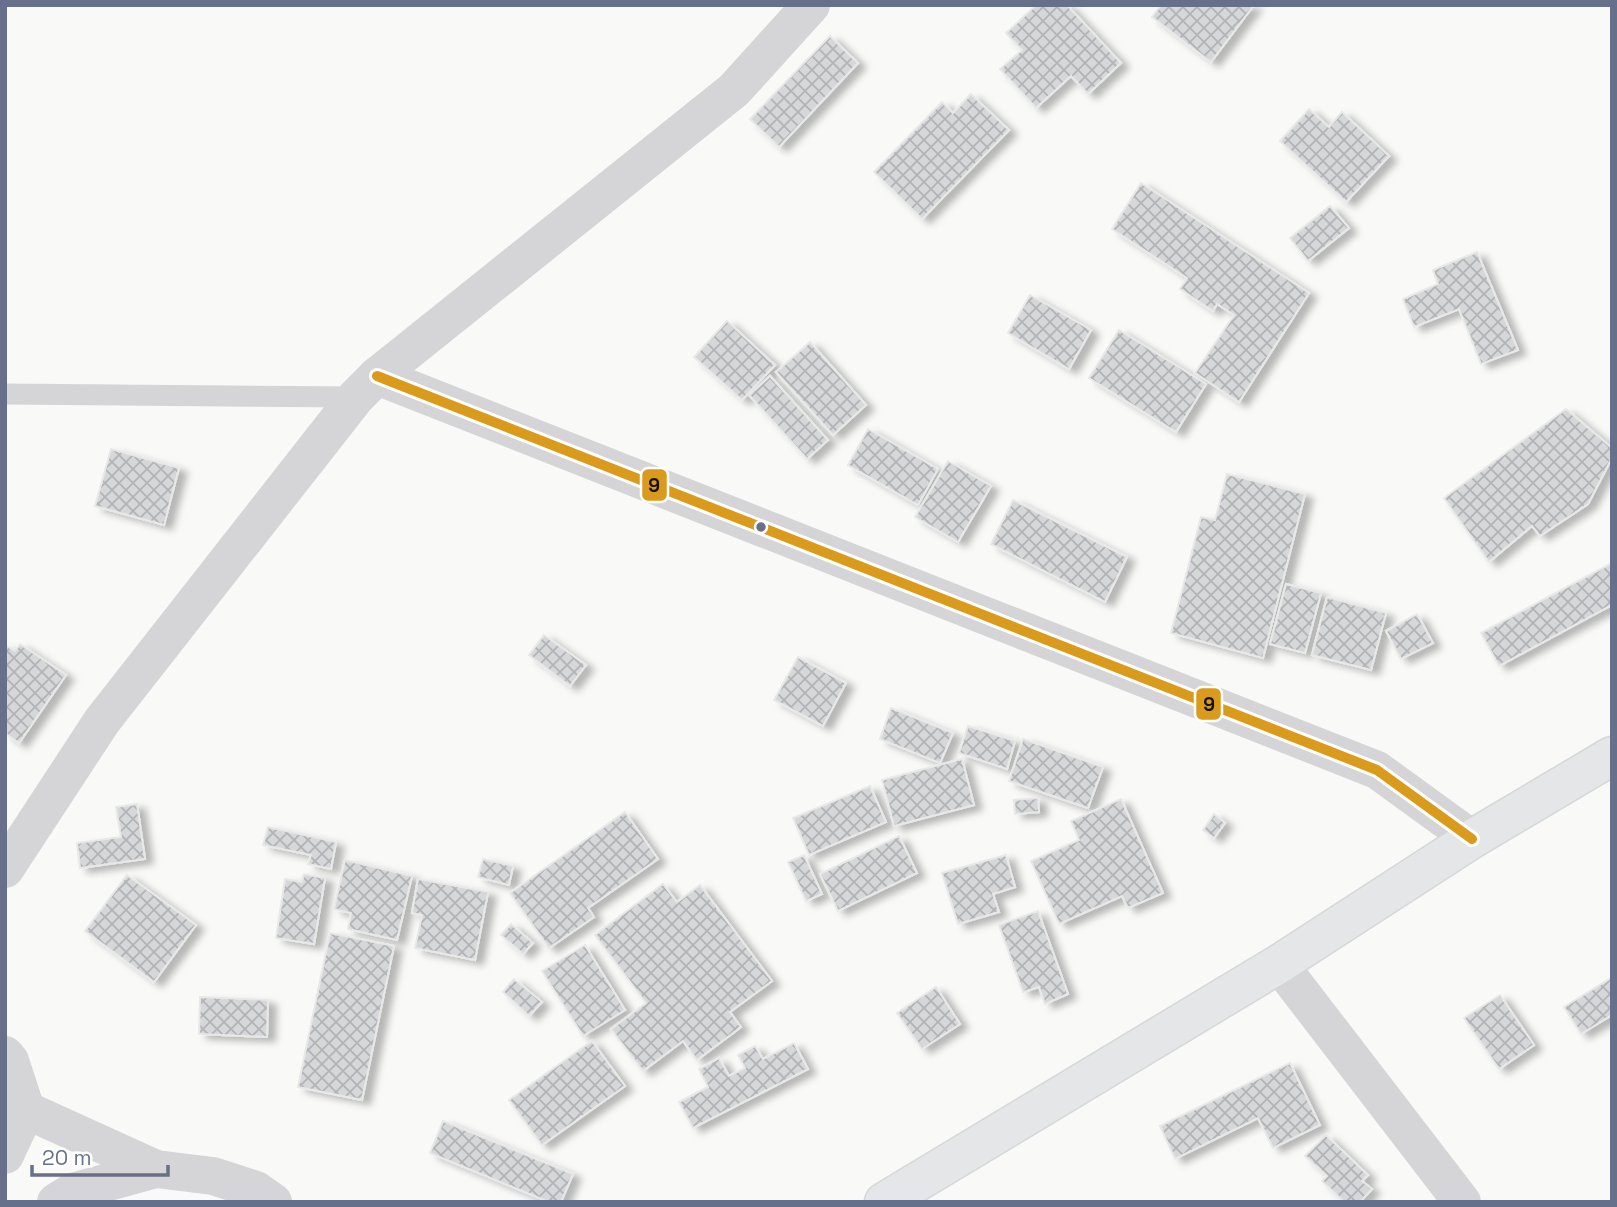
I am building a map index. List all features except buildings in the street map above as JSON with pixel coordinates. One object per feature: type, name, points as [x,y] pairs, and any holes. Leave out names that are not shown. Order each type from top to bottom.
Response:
[{"type":"main road","points":[[884,1202],[1279,964],[1472,839],[1612,756]]},
{"type":"street","points":[[5,869],[102,721],[367,386],[734,90],[811,5]]},
{"type":"street","points":[[367,386],[1377,770],[1472,839]]},
{"type":"street","points":[[1279,964],[1462,1202]]},
{"type":"street","points":[[5,1055],[10,1061],[26,1110],[5,1155]]},
{"type":"street","points":[[26,1110],[156,1169],[213,1176],[256,1191],[272,1202]]},
{"type":"street","points":[[56,1202],[72,1192],[156,1169]]},
{"type":"lane","points":[[5,394],[367,386]]},
{"type":"transit line","name":"9","points":[[377,376],[1377,770],[1472,839]]}]
